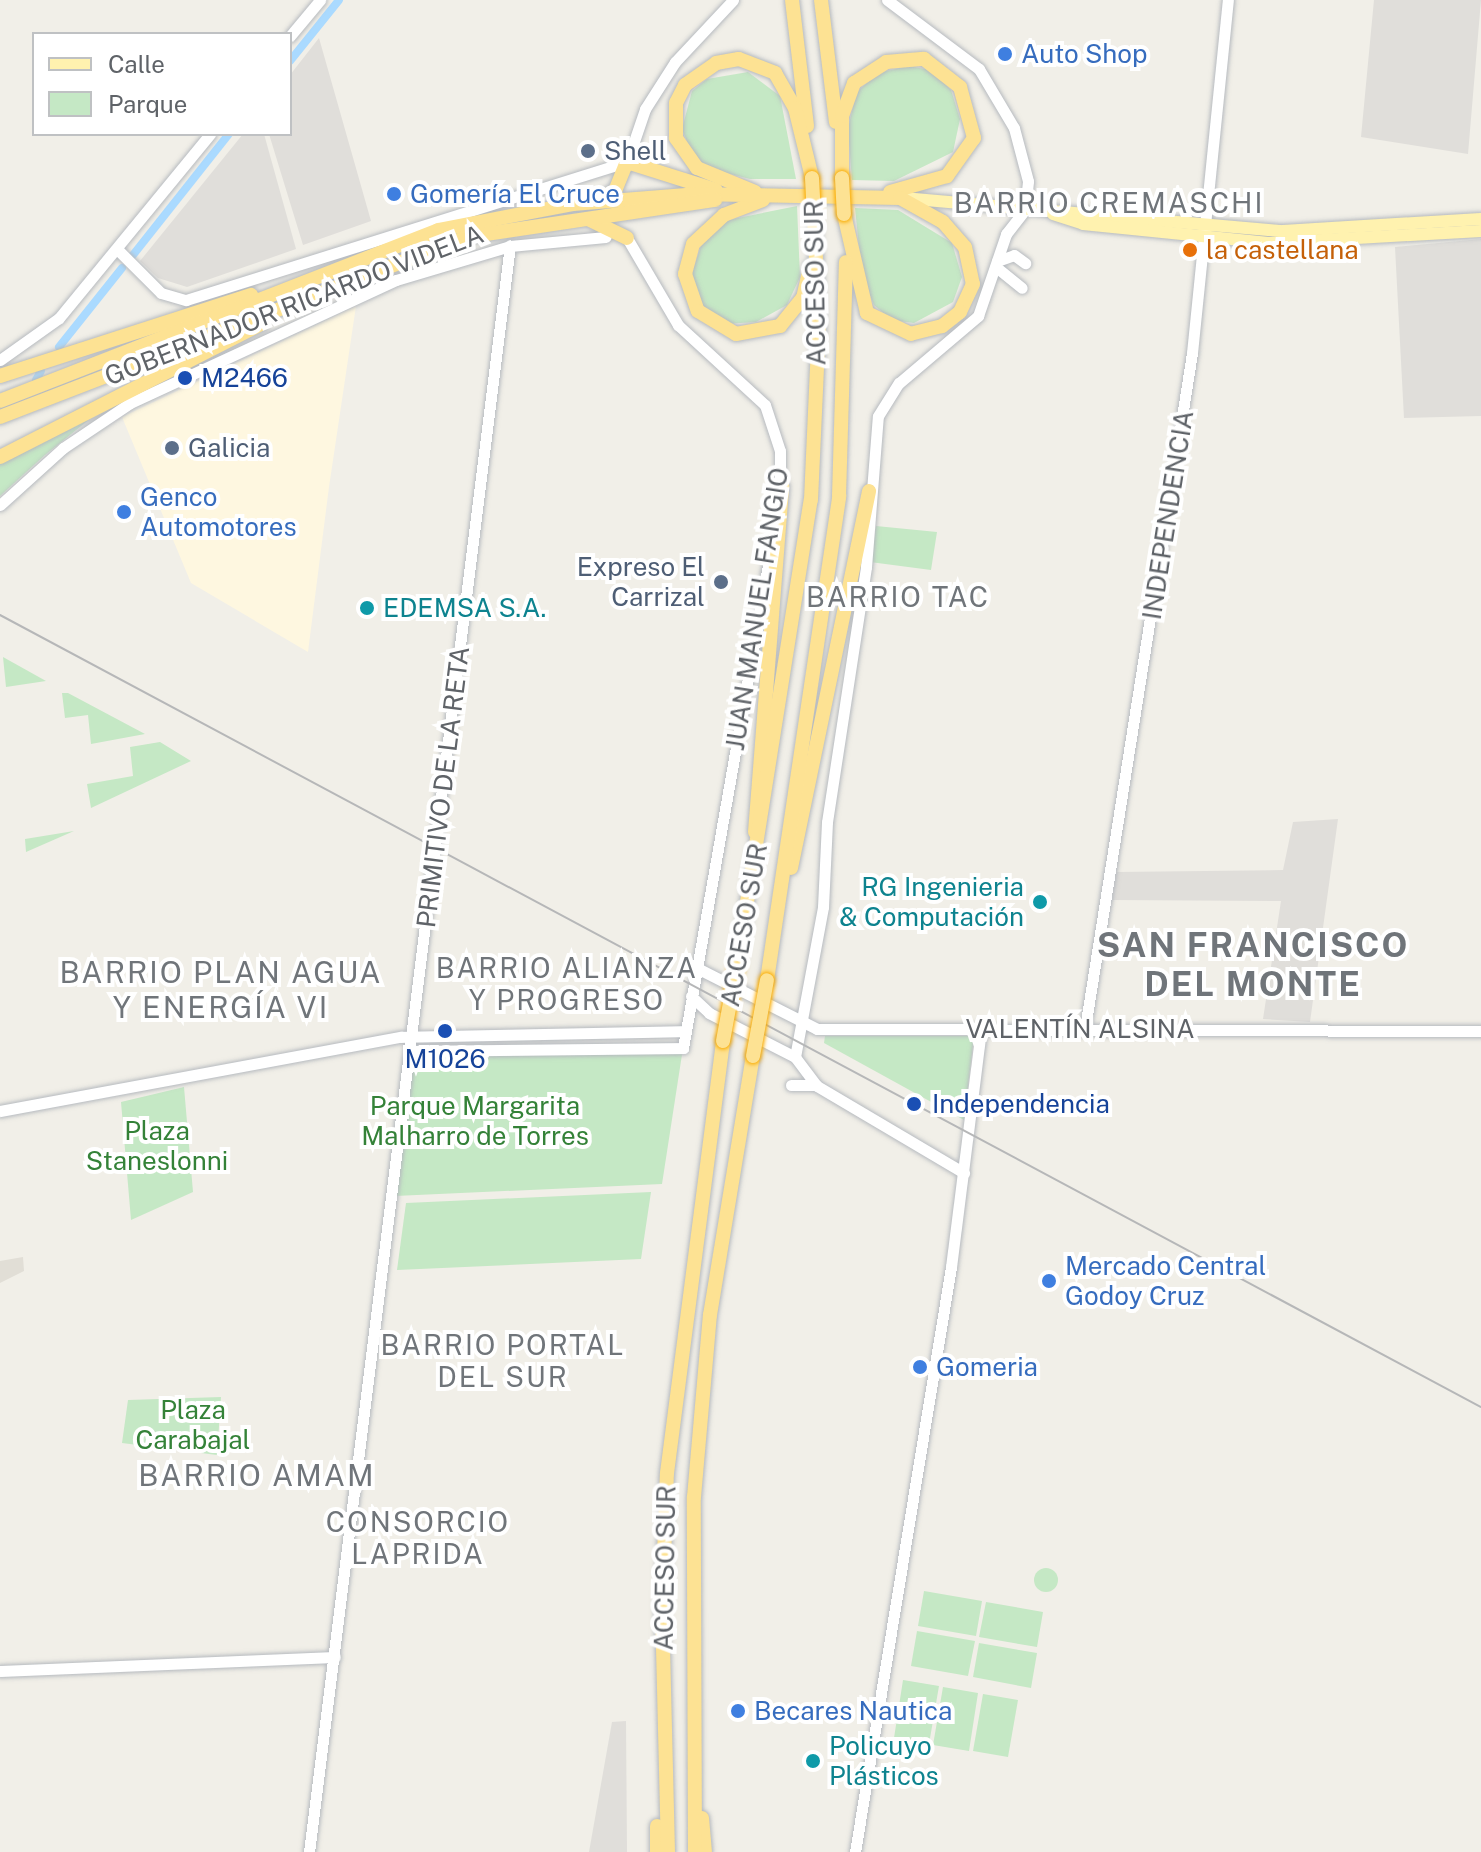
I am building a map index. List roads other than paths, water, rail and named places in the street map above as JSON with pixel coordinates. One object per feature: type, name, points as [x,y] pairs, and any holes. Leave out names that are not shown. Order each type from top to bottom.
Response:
[{"type":"highway","name":"ACCESO SUR","points":[[668,1852],[662,1614],[672,1414],[723,1041],[756,866],[811,500],[819,326],[812,178],[792,0]]},
{"type":"highway","name":"ACCESO SUR","points":[[695,1852],[690,1686],[699,1438],[710,1315],[767,980],[839,496],[844,214],[821,0]]},
{"type":"highway","points":[[842,178],[842,116],[854,83],[905,57],[942,69],[969,102],[970,150],[933,184],[867,195]]},
{"type":"highway","points":[[763,195],[708,175],[676,138],[676,103],[685,85],[716,63],[739,59],[775,73],[795,108],[812,178]]},
{"type":"highway","points":[[573,211],[615,191],[627,162],[735,196]]},
{"type":"highway","points":[[789,193],[740,207],[693,244],[687,286],[707,320],[752,334],[795,313],[809,282],[814,214]]},
{"type":"highway","name":"GOBERNADOR RICARDO VIDELA","points":[[0,417],[317,277],[462,223],[735,196],[789,193],[867,195]]},
{"type":"highway","points":[[844,214],[867,313],[894,330],[927,332],[966,304],[973,263],[957,234],[900,198],[867,195]]},
{"type":"highway","points":[[573,211],[600,221],[627,238]]},
{"type":"highway","name":"GOBERNADOR RICARDO VIDELA","points":[[0,401],[323,292],[466,237],[573,211]]},
{"type":"highway","points":[[0,376],[317,277]]},
{"type":"highway","points":[[0,457],[323,292]]},
{"type":"highway","points":[[756,866],[754,790],[779,589],[782,486]]},
{"type":"highway","points":[[779,902],[805,830],[869,491]]},
{"type":"highway","points":[[699,1438],[697,1754],[705,1852]]},
{"type":"highway","points":[[657,1852],[655,1662],[662,1614]]},
{"type":"main road","points":[[900,198],[1303,244],[1481,231]]},
{"type":"main road","points":[[1206,231],[1304,232],[1481,219]]},
{"type":"street","points":[[292,34],[320,0]]},
{"type":"street","points":[[117,249],[168,298],[186,300],[627,162],[645,109],[675,62],[733,0]]},
{"type":"street","points":[[795,1057],[805,1026],[869,540],[869,491],[881,405],[969,329],[1009,228],[1025,210],[1026,170],[1000,99],[952,44],[887,0]]},
{"type":"street","name":"INDEPENDENCIA","points":[[1085,1028],[1206,231],[1228,0]]},
{"type":"street","points":[[0,360],[30,342],[117,249],[208,136]]},
{"type":"street","points":[[0,505],[63,448],[177,379],[396,280],[510,246],[606,237]]},
{"type":"street","name":"JUAN MANUEL FANGIO","points":[[412,1051],[683,1048],[782,486],[778,443],[765,405],[678,325],[627,238]]},
{"type":"street","name":"PRIMITIVO DE LA RETA","points":[[309,1852],[414,1036],[510,246]]},
{"type":"street","points":[[997,264],[1014,255],[1025,263]]},
{"type":"street","points":[[997,264],[1022,288]]},
{"type":"street","name":"VALENTÍN ALSINA","points":[[695,967],[805,1026],[1481,1031]]},
{"type":"street","points":[[691,996],[709,1013],[795,1057],[817,1086],[939,1152],[964,1173]]},
{"type":"street","points":[[0,1111],[414,1036],[686,1031],[709,1013]]},
{"type":"street","points":[[855,1852],[964,1173],[981,1028]]},
{"type":"street","points":[[791,1085],[817,1086]]},
{"type":"street","points":[[939,1152],[966,1150]]},
{"type":"street","points":[[0,1671],[335,1657]]},
{"type":"waterway","points":[[292,59],[339,0]]},
{"type":"waterway","points":[[133,255],[227,136]]},
{"type":"waterway","points":[[59,347],[122,268]]},
{"type":"waterway","points":[[36,380],[41,371]]},
{"type":"tram line","points":[[0,615],[1481,1407]]},
{"type":"place","name":"Auto Shop","points":[[1005,54]]},
{"type":"place","name":"Shell","points":[[588,151]]},
{"type":"place","name":"Gomería El Cruce","points":[[394,194]]},
{"type":"place","name":"la castellana","points":[[1190,250]]},
{"type":"place","name":"M2466","points":[[185,378]]},
{"type":"place","name":"Galicia","points":[[172,448]]},
{"type":"place","name":"Genco Automotores","points":[[124,512]]},
{"type":"place","name":"Expreso El Carrizal","points":[[721,582]]},
{"type":"place","name":"EDEMSA S.A.","points":[[367,608]]},
{"type":"place","name":"RG Ingenieria & Computación","points":[[1040,902]]},
{"type":"place","name":"M1026","points":[[445,1031]]},
{"type":"place","name":"Independencia","points":[[914,1104]]},
{"type":"place","name":"Mercado Central Godoy Cruz","points":[[1049,1281]]},
{"type":"place","name":"Gomeria","points":[[920,1367]]},
{"type":"place","name":"Becares Nautica","points":[[738,1711]]},
{"type":"place","name":"Policuyo Plásticos","points":[[813,1761]]},
{"type":"district","name":"BARRIO CREMASCHI","points":[[1109,203]]},
{"type":"district","name":"BARRIO TAC","points":[[898,597]]},
{"type":"district","name":"SAN FRANCISCO DEL MONTE","points":[[1253,964]]},
{"type":"district","name":"BARRIO ALIANZA Y PROGRESO","points":[[567,984]]},
{"type":"district","name":"BARRIO PLAN AGUA Y ENERGÍA VI","points":[[221,989]]},
{"type":"district","name":"BARRIO PORTAL DEL SUR","points":[[503,1361]]},
{"type":"district","name":"BARRIO AMAM","points":[[257,1475]]},
{"type":"district","name":"CONSORCIO LAPRIDA","points":[[418,1538]]},
{"type":"park label","name":"Parque Margarita Malharro de Torres","points":[[475,1121]]},
{"type":"park label","name":"Plaza Staneslonni","points":[[157,1146]]},
{"type":"park label","name":"Plaza Carabajal","points":[[193,1425]]}]
